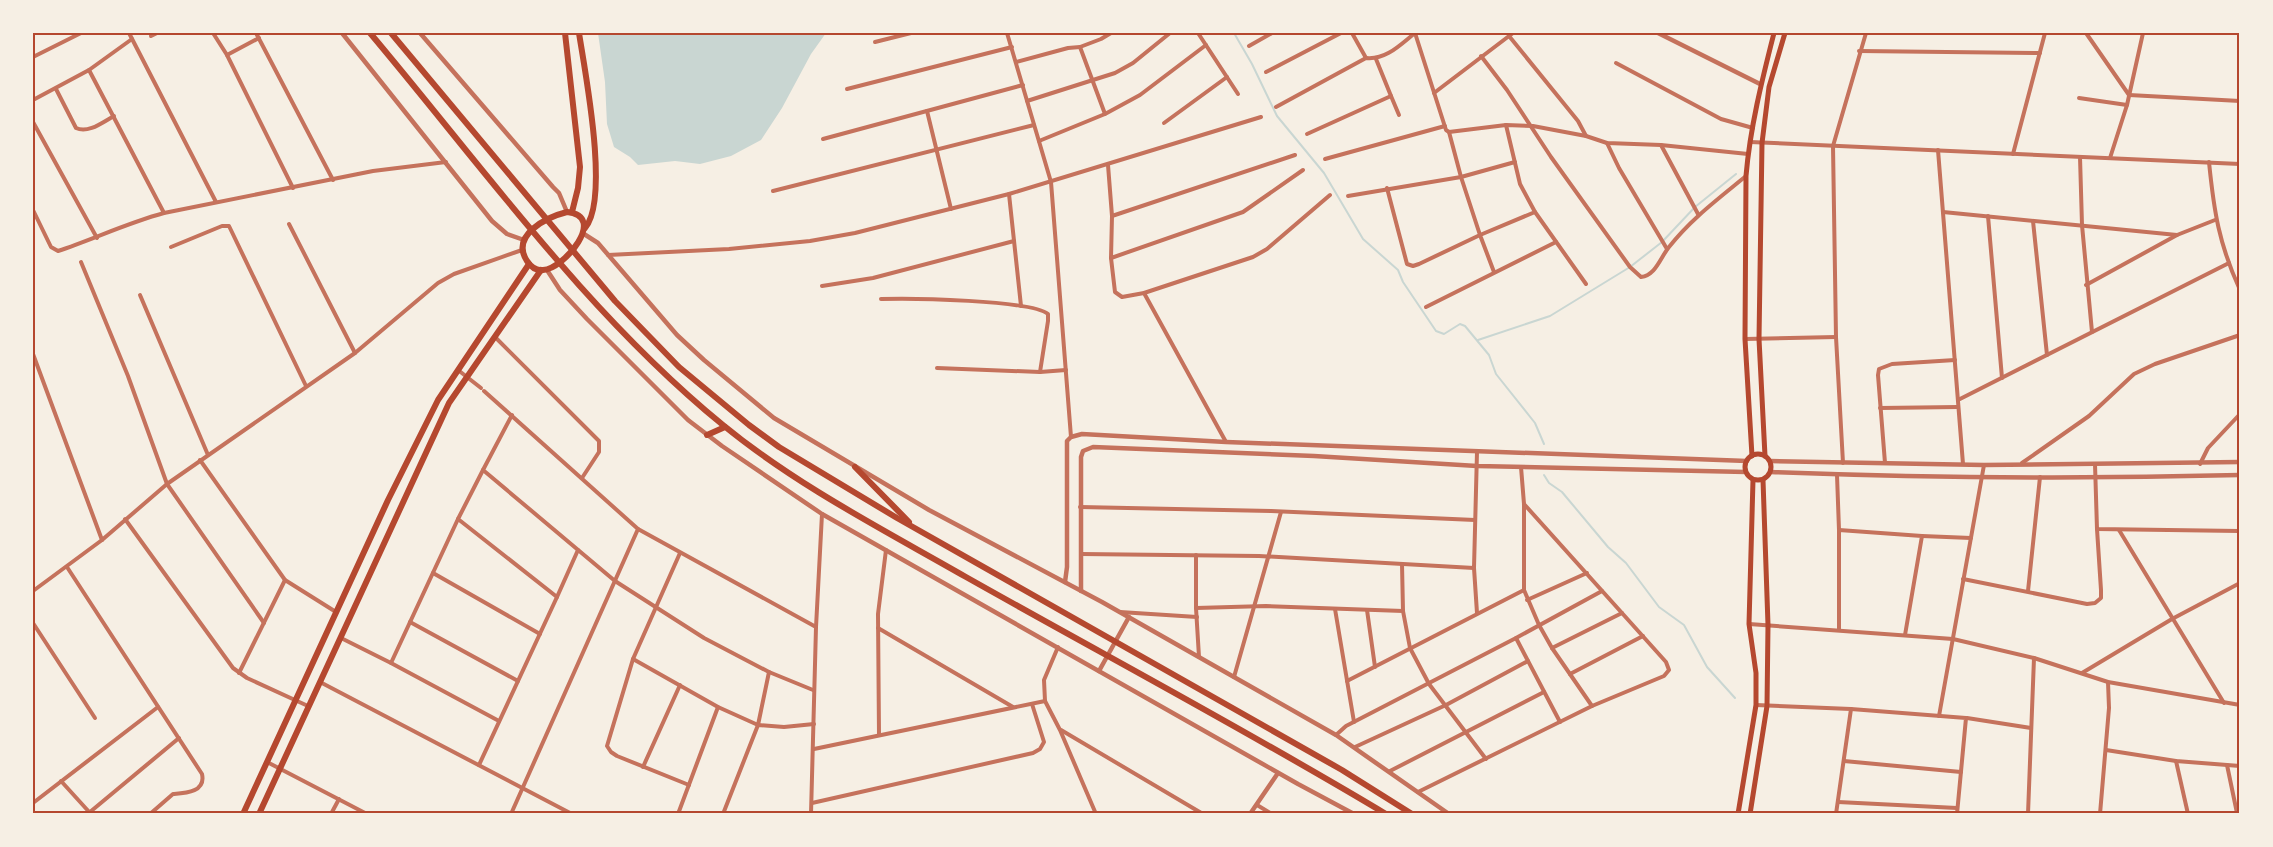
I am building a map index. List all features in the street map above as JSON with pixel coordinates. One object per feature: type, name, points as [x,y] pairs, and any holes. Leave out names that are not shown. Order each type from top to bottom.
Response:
[{"type":"main road","points":[[370,33],[501,194],[604,312],[663,371],[725,427],[815,489],[914,547],[1086,642],[1386,814]]},
{"type":"main road","points":[[391,33],[615,301],[679,367],[749,425],[818,471],[915,528],[1342,770],[1412,814]]},
{"type":"main road","points":[[544,270],[529,264],[523,250],[524,240],[534,228],[544,221],[569,212],[578,188],[580,167],[565,33]]},
{"type":"main road","points":[[259,814],[449,403],[466,376],[544,270],[559,263],[569,254],[589,223],[594,209],[596,185],[590,113],[579,33]]},
{"type":"main road","points":[[1752,456],[1745,339],[1746,176],[1760,84],[1774,33]]},
{"type":"main road","points":[[1753,480],[1763,480],[1771,472],[1770,461],[1765,456],[1759,339],[1762,143],[1769,87],[1785,33]]},
{"type":"main road","points":[[569,212],[580,219],[584,231]]},
{"type":"main road","points":[[243,814],[420,436],[447,385],[488,328],[529,264]]},
{"type":"main road","points":[[707,435],[725,427]]},
{"type":"main road","points":[[420,436],[431,441]]},
{"type":"main road","points":[[1738,814],[1756,705],[1756,673],[1749,624],[1753,480],[1746,472],[1747,461],[1752,456],[1765,456]]},
{"type":"main road","points":[[855,467],[915,528]]},
{"type":"main road","points":[[1750,814],[1767,706],[1768,625],[1763,480]]},
{"type":"main road","points":[[345,594],[358,599]]},
{"type":"street","points":[[33,57],[81,33]]},
{"type":"street","points":[[129,33],[216,202]]},
{"type":"street","points":[[151,36],[157,33]]},
{"type":"street","points":[[213,33],[227,55],[293,188]]},
{"type":"street","points":[[256,33],[333,180]]},
{"type":"street","points":[[342,33],[500,229],[524,240]]},
{"type":"street","points":[[420,33],[559,194],[569,212]]},
{"type":"street","points":[[875,42],[911,33]]},
{"type":"street","points":[[1007,33],[1051,182],[1071,437]]},
{"type":"street","points":[[1016,62],[1062,49],[1080,48],[1111,33]]},
{"type":"street","points":[[1028,101],[1115,73],[1133,63],[1170,33]]},
{"type":"street","points":[[1198,33],[1238,94]]},
{"type":"street","points":[[1249,46],[1272,33]]},
{"type":"street","points":[[1266,72],[1341,33]]},
{"type":"street","points":[[1352,33],[1366,58]]},
{"type":"street","points":[[1276,107],[1366,58],[1376,59],[1395,50],[1415,33],[1445,126],[1449,132],[1480,236],[1494,272]]},
{"type":"street","points":[[1658,33],[1760,84]]},
{"type":"street","points":[[1843,463],[1836,337],[1833,146],[1866,33]]},
{"type":"street","points":[[2013,154],[2045,33]]},
{"type":"street","points":[[2086,33],[2129,95]]},
{"type":"street","points":[[2110,158],[2127,105],[2143,33]]},
{"type":"street","points":[[1434,93],[1511,34],[1578,121],[1586,136]]},
{"type":"street","points":[[33,99],[89,70],[132,38]]},
{"type":"street","points":[[227,55],[259,38]]},
{"type":"street","points":[[1039,141],[1105,114],[1140,95],[1206,45]]},
{"type":"street","points":[[847,89],[1012,47]]},
{"type":"street","points":[[1080,48],[1105,114]]},
{"type":"street","points":[[1859,51],[2040,53]]},
{"type":"street","points":[[1481,57],[1533,126],[1551,157],[1634,272],[1641,277],[1648,276],[1667,249],[1698,214],[1746,176]]},
{"type":"street","points":[[1376,59],[1399,115]]},
{"type":"street","points":[[1616,63],[1721,119],[1754,129]]},
{"type":"street","points":[[89,70],[164,213]]},
{"type":"street","points":[[1164,123],[1227,77]]},
{"type":"street","points":[[823,139],[1023,85]]},
{"type":"street","points":[[56,88],[73,123],[81,131],[114,116]]},
{"type":"street","points":[[2129,95],[2240,101]]},
{"type":"street","points":[[1308,134],[1390,96]]},
{"type":"street","points":[[2079,98],[2127,105]]},
{"type":"street","points":[[927,111],[951,209]]},
{"type":"street","points":[[608,255],[729,249],[810,241],[855,233],[1009,194],[1261,117]]},
{"type":"street","points":[[33,122],[97,238]]},
{"type":"street","points":[[773,190],[1034,125]]},
{"type":"street","points":[[1506,125],[1523,192],[1586,284]]},
{"type":"street","points":[[1449,132],[1506,125],[1533,126],[1586,136],[1607,143],[1661,145],[1748,154]]},
{"type":"street","points":[[1325,159],[1445,126]]},
{"type":"street","points":[[1750,142],[2240,164]]},
{"type":"street","points":[[1607,143],[1619,168],[1667,249]]},
{"type":"street","points":[[1661,145],[1698,214]]},
{"type":"street","points":[[1938,150],[1963,464]]},
{"type":"street","points":[[1112,216],[1295,155]]},
{"type":"street","points":[[2080,157],[2086,285],[2092,332]]},
{"type":"street","points":[[33,210],[51,247],[58,251],[97,238],[133,221],[164,213],[373,171],[446,162]]},
{"type":"street","points":[[1348,196],[1461,177],[1515,162]]},
{"type":"street","points":[[2209,162],[2215,220],[2240,289]]},
{"type":"street","points":[[1108,165],[1112,216],[1111,258],[1115,292],[1122,297],[1144,293],[1253,257],[1267,249],[1330,195]]},
{"type":"street","points":[[1111,258],[1243,212],[1303,170]]},
{"type":"street","points":[[1387,188],[1407,264],[1413,266],[1535,212]]},
{"type":"street","points":[[1009,194],[1021,306]]},
{"type":"street","points":[[1943,212],[2176,235]]},
{"type":"street","points":[[1988,216],[2002,378]]},
{"type":"street","points":[[2086,285],[2176,235],[2215,220]]},
{"type":"street","points":[[2033,221],[2047,355]]},
{"type":"street","points":[[290,224],[355,352]]},
{"type":"street","points":[[171,247],[222,226],[229,226],[306,386]]},
{"type":"street","points":[[584,231],[598,243],[677,335],[774,418],[929,510],[1120,612],[1336,735],[1449,814]]},
{"type":"street","points":[[822,286],[873,278],[1014,241]]},
{"type":"street","points":[[1426,307],[1556,242]]},
{"type":"street","points":[[33,591],[102,540],[167,484],[355,352],[438,283],[454,274],[523,250]]},
{"type":"street","points":[[81,262],[128,376],[167,484],[264,623]]},
{"type":"street","points":[[1958,400],[2229,263]]},
{"type":"street","points":[[544,270],[587,319],[688,420],[822,514],[1354,814]]},
{"type":"street","points":[[1144,293],[1226,442]]},
{"type":"street","points":[[140,295],[208,455]]},
{"type":"street","points":[[881,299],[910,298],[1042,309],[1048,314],[1040,372]]},
{"type":"street","points":[[2022,463],[2089,416],[2134,374],[2155,364],[2240,335]]},
{"type":"street","points":[[495,337],[599,441],[598,452],[582,478]]},
{"type":"street","points":[[1745,339],[1836,337]]},
{"type":"street","points":[[33,354],[102,540]]},
{"type":"street","points":[[1885,464],[1878,375],[1880,369],[1886,365],[1955,360]]},
{"type":"street","points":[[937,368],[1040,372],[1066,370]]},
{"type":"street","points":[[457,370],[483,389],[638,529],[816,627]]},
{"type":"street","points":[[1880,408],[1959,407]]},
{"type":"street","points":[[2200,464],[2208,448],[2240,414]]},
{"type":"street","points":[[391,663],[458,519],[512,415]]},
{"type":"street","points":[[1065,582],[1067,441],[1071,437],[1082,434],[1226,442],[1747,461]]},
{"type":"street","points":[[1081,591],[1081,457],[1083,451],[1093,447],[1314,456],[1477,466],[1746,472]]},
{"type":"street","points":[[1477,452],[1474,568],[1477,614]]},
{"type":"street","points":[[1543,468],[1544,454]]},
{"type":"street","points":[[201,459],[285,580],[336,612]]},
{"type":"street","points":[[1770,461],[1984,465],[2240,462]]},
{"type":"street","points":[[1963,579],[2087,604],[2095,603],[2101,598],[2095,464]]},
{"type":"street","points":[[1939,716],[1984,465]]},
{"type":"street","points":[[1521,467],[1524,504],[1524,590],[1539,626],[1592,706]]},
{"type":"street","points":[[483,470],[615,581],[704,638],[769,672],[813,690]]},
{"type":"street","points":[[1771,472],[1981,478],[2240,475]]},
{"type":"street","points":[[1837,475],[1839,630]]},
{"type":"street","points":[[2028,591],[2040,477]]},
{"type":"street","points":[[1418,792],[1592,706],[1664,676],[1669,670],[1666,662],[1524,504]]},
{"type":"street","points":[[1080,507],[1475,520]]},
{"type":"street","points":[[1234,677],[1281,512]]},
{"type":"street","points":[[811,814],[814,749],[813,690],[822,514]]},
{"type":"street","points":[[125,519],[228,663],[239,673],[309,706]]},
{"type":"street","points":[[458,519],[556,597]]},
{"type":"street","points":[[511,814],[638,529]]},
{"type":"street","points":[[2097,529],[2240,531],[2240,537]]},
{"type":"street","points":[[2119,529],[2224,703]]},
{"type":"street","points":[[1839,530],[1971,538]]},
{"type":"street","points":[[1905,635],[1922,536]]},
{"type":"street","points":[[879,735],[878,628],[886,549]]},
{"type":"street","points":[[479,765],[578,550]]},
{"type":"street","points":[[680,553],[633,659],[607,746],[611,752],[689,785]]},
{"type":"street","points":[[1080,554],[1269,557],[1474,568]]},
{"type":"street","points":[[1196,555],[1199,657]]},
{"type":"street","points":[[1402,564],[1402,611],[1410,648],[1430,684],[1486,759]]},
{"type":"street","points":[[67,567],[204,779],[193,792],[186,795],[173,794],[150,814]]},
{"type":"street","points":[[433,573],[540,634]]},
{"type":"street","points":[[1527,600],[1587,573]]},
{"type":"street","points":[[239,673],[285,580]]},
{"type":"street","points":[[2082,673],[2172,619],[2240,583]]},
{"type":"street","points":[[1347,681],[1524,590]]},
{"type":"street","points":[[1336,735],[1354,722],[1430,684],[1602,591]]},
{"type":"street","points":[[1196,608],[1255,606],[1402,611]]},
{"type":"street","points":[[1335,609],[1354,722]]},
{"type":"street","points":[[1367,610],[1375,667]]},
{"type":"street","points":[[1120,612],[1197,617]]},
{"type":"street","points":[[1552,648],[1622,613]]},
{"type":"street","points":[[1099,671],[1129,617]]},
{"type":"street","points":[[410,622],[518,681]]},
{"type":"street","points":[[33,623],[95,718]]},
{"type":"street","points":[[1749,624],[1953,639],[2034,658],[2108,682],[2240,705]]},
{"type":"street","points":[[878,628],[1014,707]]},
{"type":"street","points":[[1570,674],[1643,636]]},
{"type":"street","points":[[341,638],[499,721]]},
{"type":"street","points":[[1516,638],[1560,722]]},
{"type":"street","points":[[1058,647],[1044,680],[1045,701],[1096,814]]},
{"type":"street","points":[[2028,814],[2034,658]]},
{"type":"street","points":[[633,659],[718,707],[758,725],[784,727],[814,723]]},
{"type":"street","points":[[1355,747],[1446,705],[1528,661]]},
{"type":"street","points":[[723,814],[758,725],[769,672]]},
{"type":"street","points":[[320,682],[572,814]]},
{"type":"street","points":[[2100,814],[2106,750],[2108,682]]},
{"type":"street","points":[[643,767],[680,685]]},
{"type":"street","points":[[1390,771],[1544,692]]},
{"type":"street","points":[[814,749],[1045,701]]},
{"type":"street","points":[[812,803],[1033,753],[1040,749],[1044,742],[1032,704]]},
{"type":"street","points":[[1756,705],[1851,709],[1966,718],[2031,728]]},
{"type":"street","points":[[33,803],[158,706]]},
{"type":"street","points":[[678,814],[718,707]]},
{"type":"street","points":[[1836,814],[1851,709]]},
{"type":"street","points":[[1957,814],[1966,718]]},
{"type":"street","points":[[1060,730],[1203,814]]},
{"type":"street","points":[[61,781],[91,813],[179,738]]},
{"type":"street","points":[[2106,750],[2176,761],[2240,766]]},
{"type":"street","points":[[1844,761],[1961,771]]},
{"type":"street","points":[[2176,761],[2188,814]]},
{"type":"street","points":[[267,762],[368,814]]},
{"type":"street","points":[[2227,765],[2238,813]]},
{"type":"street","points":[[1250,814],[1278,773]]},
{"type":"street","points":[[332,814],[339,799]]},
{"type":"street","points":[[1838,802],[1957,808]]},
{"type":"street","points":[[1257,805],[1272,814]]},
{"type":"shaded area","points":[[598,33],[826,33],[811,54],[782,108],[761,140],[731,156],[700,164],[675,161],[638,165],[614,147],[607,124],[605,82]]},
{"type":"waterway","points":[[1234,33],[1277,116],[1324,173],[1363,239],[1398,270],[1403,282],[1436,331],[1444,334],[1460,324],[1465,326],[1489,355],[1496,374],[1535,423],[1544,444]]},
{"type":"waterway","points":[[1478,340],[1550,316],[1630,267],[1662,242],[1695,207],[1736,174]]},
{"type":"waterway","points":[[1544,475],[1549,483],[1562,492],[1608,547],[1626,563],[1659,607],[1684,625],[1707,667],[1735,698]]}]
